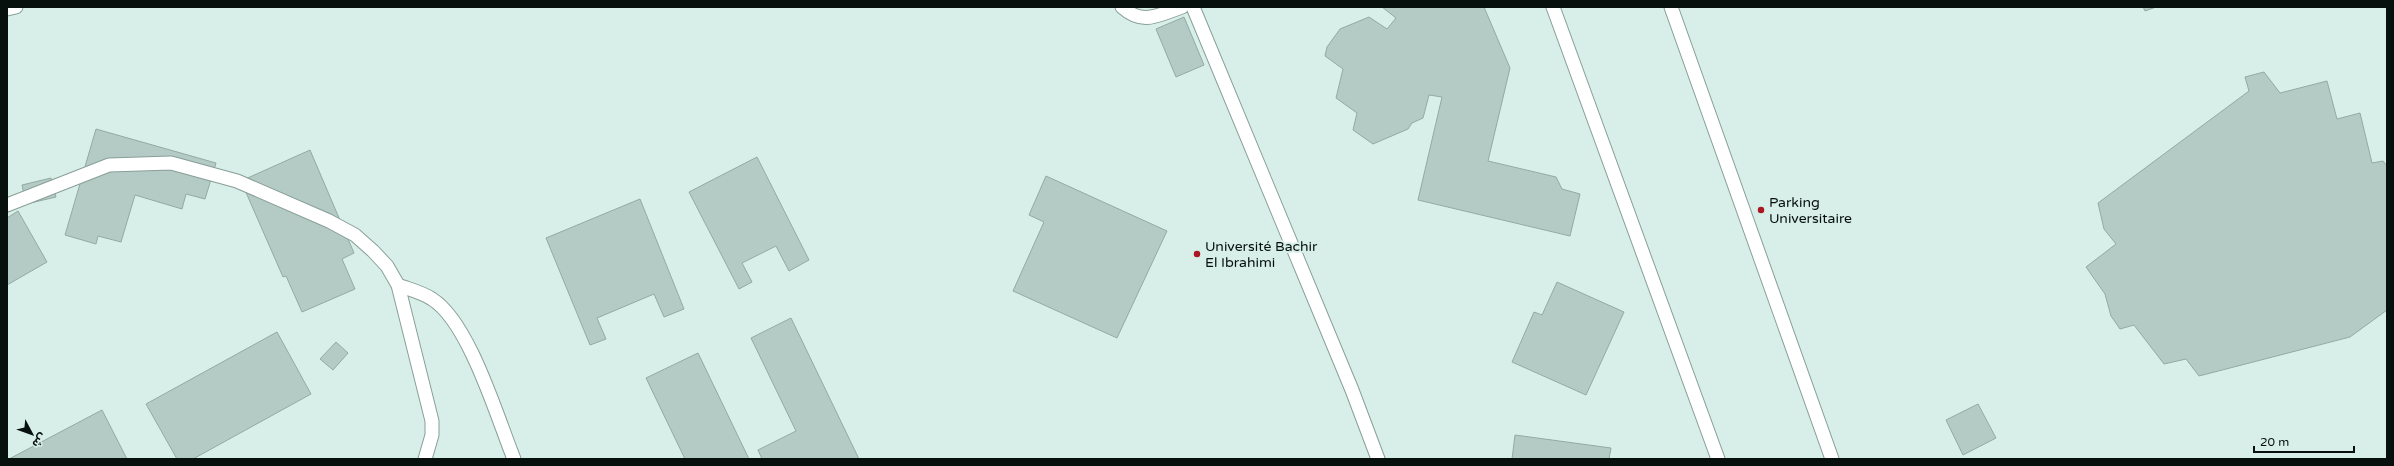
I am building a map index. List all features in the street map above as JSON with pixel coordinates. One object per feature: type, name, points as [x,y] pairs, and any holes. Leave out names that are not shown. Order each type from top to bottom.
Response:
[{"type":"lane","points":[[7,9],[16,7]]},
{"type":"lane","points":[[1122,7],[1130,14],[1140,18],[1151,18],[1182,7]]},
{"type":"lane","points":[[1193,7],[1352,390],[1378,459]]},
{"type":"lane","points":[[1553,7],[1718,459]]},
{"type":"lane","points":[[1671,7],[1832,459]]},
{"type":"lane","points":[[7,205],[109,165],[171,163],[237,181],[329,221],[354,235],[373,251],[387,266],[398,285],[432,421],[432,435],[425,459]]},
{"type":"lane","points":[[398,285],[431,298],[453,318],[468,346],[514,459]]},
{"type":"building","points":[[1382,7],[1484,7],[1510,68],[1488,161],[1556,177],[1562,189],[1580,194],[1570,236],[1418,200],[1442,97],[1429,95],[1423,118],[1412,123],[1408,129],[1373,144],[1353,130],[1357,113],[1336,98],[1343,69],[1325,56],[1327,47],[1340,29],[1369,17],[1387,29],[1396,18]]},
{"type":"building","points":[[2143,7],[2156,7],[2145,11]]},
{"type":"building","points":[[1184,17],[1204,65],[1176,77],[1156,29]]},
{"type":"building","points":[[2264,72],[2280,93],[2327,81],[2337,119],[2360,113],[2372,163],[2383,161],[2387,166],[2387,310],[2350,337],[2199,376],[2186,359],[2164,364],[2134,325],[2120,329],[2111,316],[2105,294],[2086,267],[2116,244],[2104,229],[2098,203],[2249,91],[2245,77]]},
{"type":"building","points":[[96,129],[216,163],[205,199],[186,194],[182,209],[135,195],[121,242],[98,236],[96,244],[65,235]]},
{"type":"building","points":[[310,150],[354,253],[342,259],[355,289],[302,312],[286,276],[283,277],[241,181]]},
{"type":"building","points":[[757,157],[809,260],[789,271],[776,246],[742,263],[752,282],[739,289],[689,192]]},
{"type":"building","points":[[1046,176],[1167,231],[1117,338],[1013,291],[1044,222],[1029,215]]},
{"type":"building","points":[[51,178],[56,197],[26,204],[22,185]]},
{"type":"building","points":[[640,199],[684,309],[664,317],[654,294],[597,318],[606,339],[590,345],[546,238]]},
{"type":"building","points":[[18,211],[47,262],[7,285],[7,218]]},
{"type":"building","points":[[1557,282],[1624,312],[1586,395],[1512,362],[1534,312],[1542,315]]},
{"type":"building","points":[[791,318],[859,459],[762,459],[758,450],[796,431],[751,338]]},
{"type":"building","points":[[277,332],[311,394],[193,459],[177,459],[146,404]]},
{"type":"building","points":[[336,342],[348,353],[333,370],[320,359]]},
{"type":"building","points":[[698,353],[749,459],[685,459],[646,378]]},
{"type":"building","points":[[1978,404],[1996,438],[1963,455],[1946,420]]},
{"type":"building","points":[[102,410],[127,459],[9,459]]},
{"type":"building","points":[[1515,435],[1611,448],[1609,459],[1512,459]]},
{"type":"place","name":"Parking Universitaire","points":[[1761,210]]},
{"type":"place","name":"Université Bachir El Ibrahimi","points":[[1197,254]]}]
